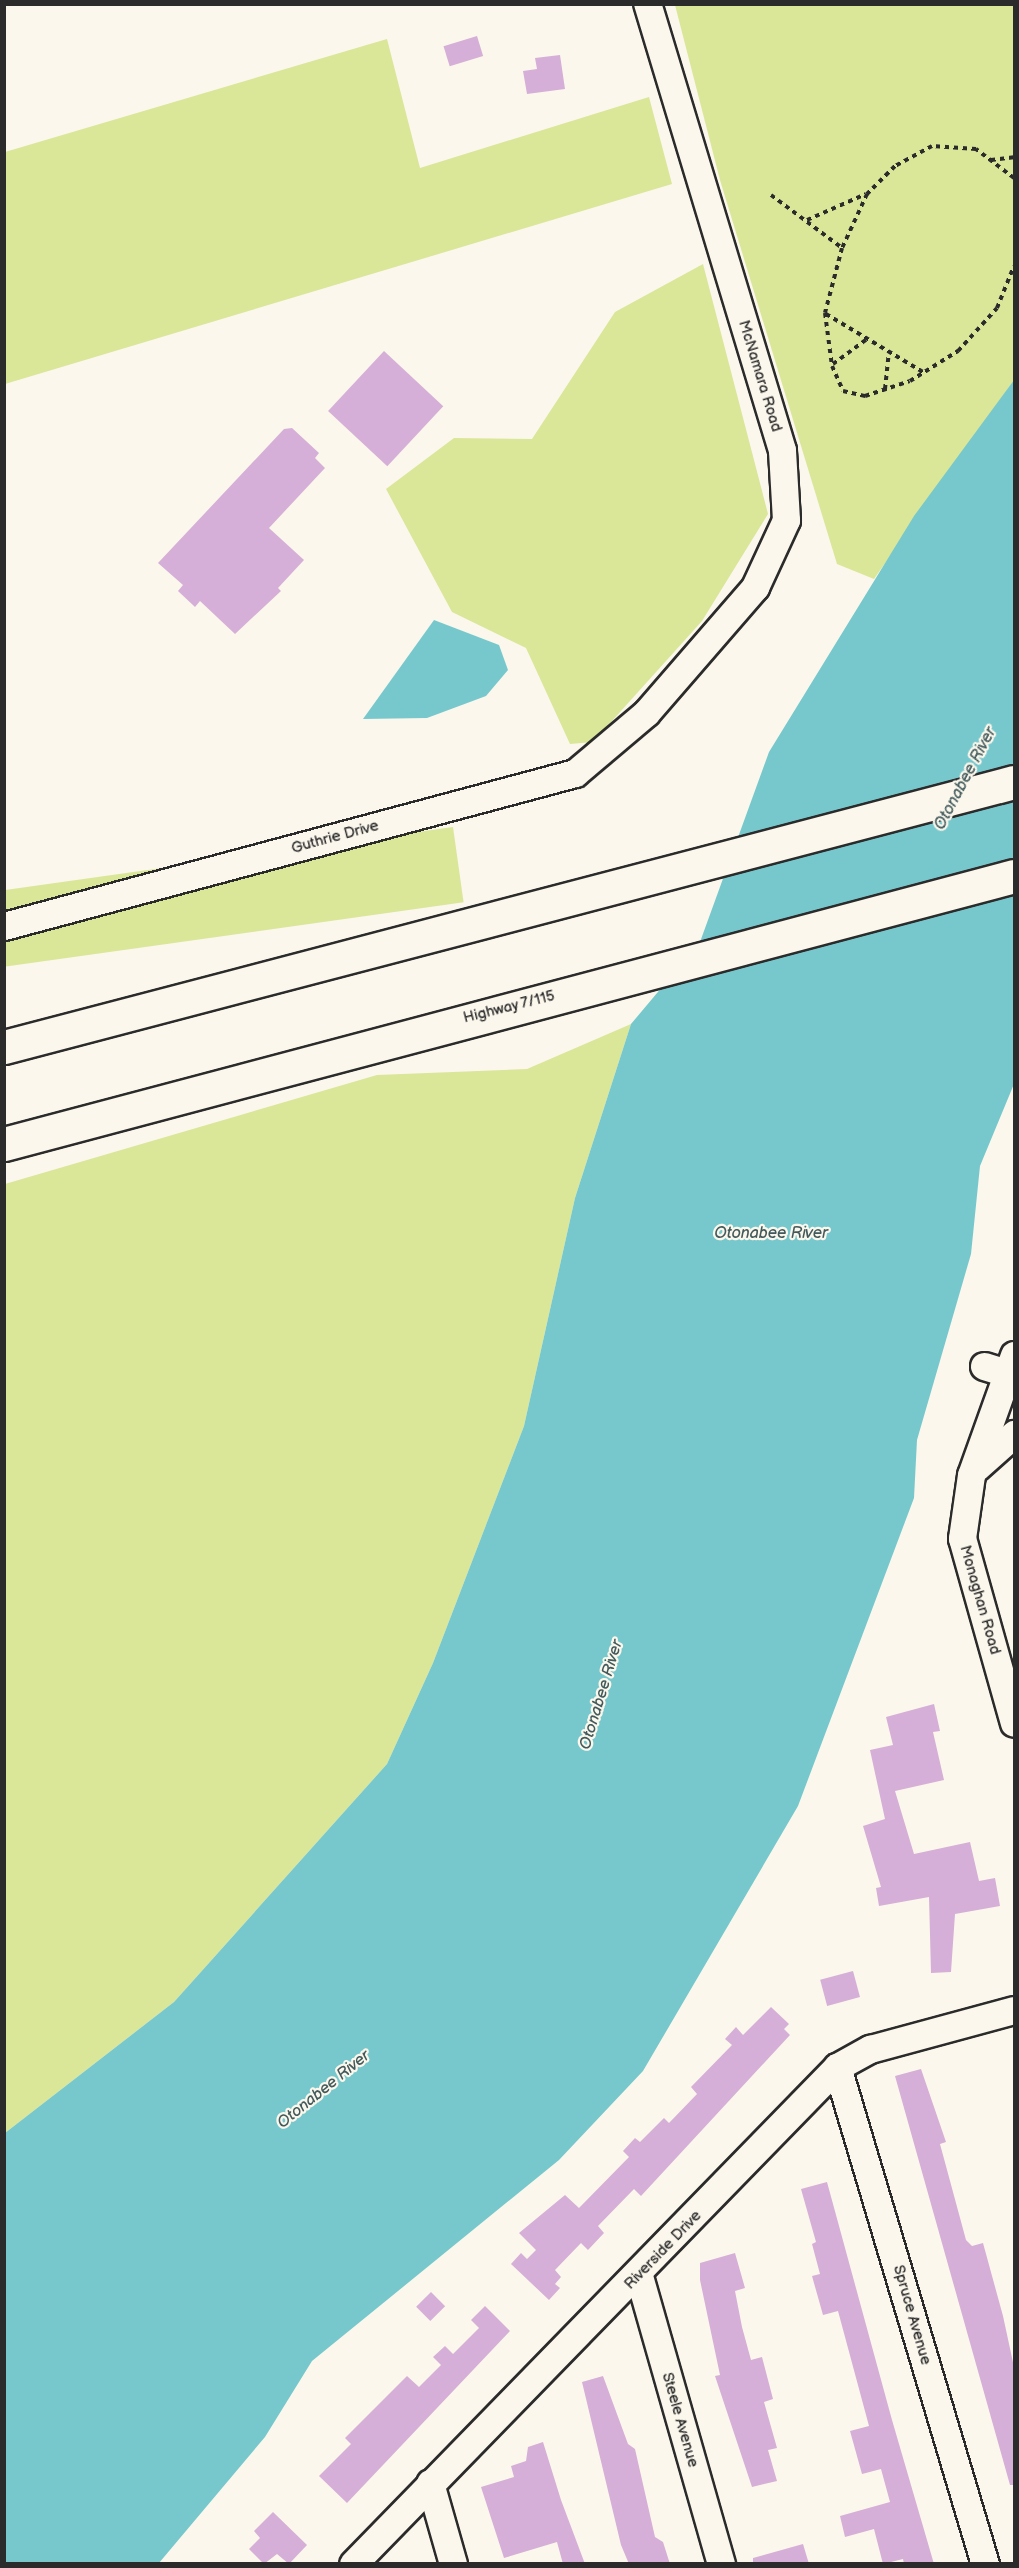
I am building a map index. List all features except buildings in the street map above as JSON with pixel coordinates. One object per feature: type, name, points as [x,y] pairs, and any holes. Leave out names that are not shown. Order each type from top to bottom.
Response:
[{"type":"highway","points":[[4,1047],[425,939],[1014,782]]},
{"type":"highway","name":"Highway 7/115","points":[[4,1144],[420,1030],[1014,876]]},
{"type":"street","name":"McNamara Road","points":[[646,713],[755,587],[786,520],[782,450],[647,4]]},
{"type":"street","name":"Guthrie Drive","points":[[4,926],[575,773],[646,713]]},
{"type":"street","name":"Monaghan Road","points":[[1006,1367],[971,1475],[963,1538],[1013,1712]]},
{"type":"street","points":[[971,1475],[988,1453],[1014,1434]]},
{"type":"street","name":"Riverside Drive","points":[[353,2564],[430,2483],[639,2276],[837,2067],[870,2049],[1014,2010]]},
{"type":"street","name":"Spruce Avenue","points":[[837,2067],[985,2564]]},
{"type":"street","name":"Steele Avenue","points":[[639,2276],[721,2564]]},
{"type":"street","points":[[430,2483],[453,2564]]},
{"type":"path","points":[[1014,178],[976,149],[932,146],[895,166],[867,194],[842,248],[825,314],[832,366],[843,391],[865,396],[923,372],[958,351],[997,308],[1014,266]]},
{"type":"path","points":[[990,160],[1014,157]]},
{"type":"path","points":[[807,220],[867,194]]},
{"type":"path","points":[[771,195],[842,248]]},
{"type":"path","points":[[825,314],[923,372]]},
{"type":"path","points":[[832,366],[867,339]]},
{"type":"path","points":[[885,389],[889,352]]},
{"type":"green space","points":[[675,5],[1014,5],[1014,380],[874,579],[837,564],[720,180]]},
{"type":"green space","points":[[387,39],[420,168],[649,97],[672,184],[5,384],[5,152]]},
{"type":"green space","points":[[703,264],[768,514],[702,621],[593,742],[570,744],[526,648],[452,612],[386,489],[454,438],[532,439],[615,312]]},
{"type":"green space","points":[[453,827],[464,902],[4,967],[4,890]]},
{"type":"green space","points":[[631,1024],[575,1198],[524,1426],[433,1663],[387,1764],[174,2002],[5,2133],[5,1184],[377,1075],[527,1069]]},
{"type":"water","name":"Otonabee River","points":[[1014,380],[1014,1084],[980,1166],[971,1254],[917,1440],[914,1498],[798,1806],[643,2071],[559,2160],[312,2361],[265,2437],[159,2563],[5,2564],[5,2133],[174,2002],[387,1764],[433,1663],[524,1426],[575,1198],[631,1024],[700,942],[769,752],[914,516]]},
{"type":"water","points":[[434,620],[499,645],[508,670],[486,696],[427,718],[363,719]]}]
